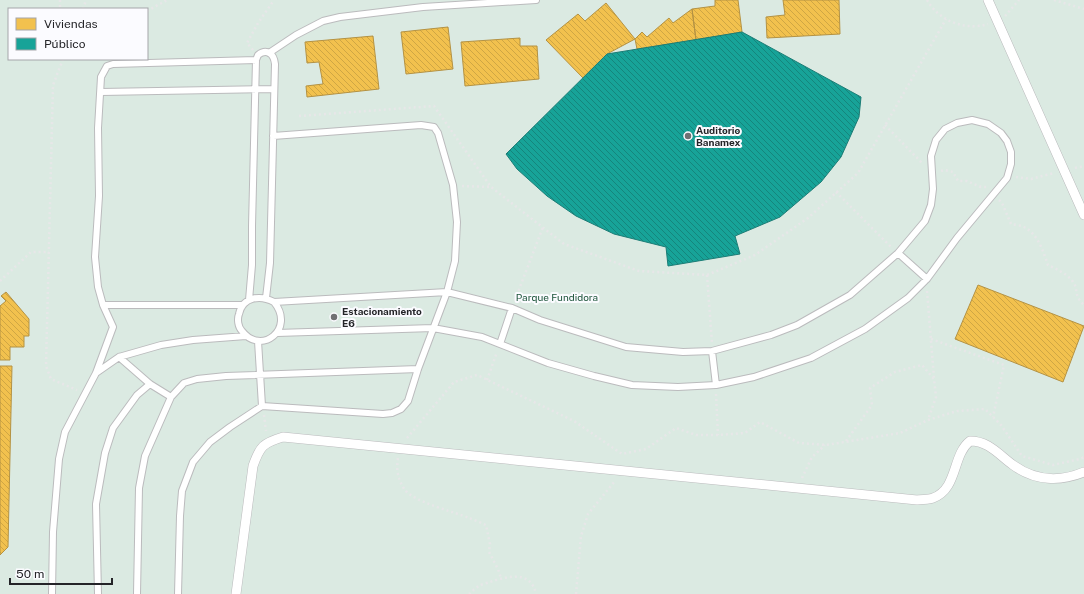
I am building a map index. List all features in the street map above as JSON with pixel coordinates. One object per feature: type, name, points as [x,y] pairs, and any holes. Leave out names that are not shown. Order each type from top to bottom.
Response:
[{"type":"street","points":[[988,0],[1084,215]]},
{"type":"street","points":[[236,594],[254,466],[258,451],[268,442],[283,437],[917,500],[934,498],[947,488],[956,469],[962,450],[970,441],[977,441],[986,444],[996,450],[1013,466],[1041,478],[1059,479],[1084,472]]},
{"type":"lane","points":[[52,594],[53,532],[59,459],[65,432],[96,374],[113,327],[103,305],[98,287],[95,257],[99,196],[98,128],[101,77],[108,66],[113,64],[257,58],[266,52],[270,53],[296,35],[323,21],[340,17],[423,7],[536,0]]},
{"type":"lane","points":[[266,298],[270,263],[275,59],[270,53]]},
{"type":"lane","points":[[250,300],[257,58]]},
{"type":"lane","points":[[101,92],[256,88],[274,89]]},
{"type":"lane","points":[[274,302],[447,292],[512,308],[540,320],[626,347],[683,352],[712,351],[771,335],[797,325],[850,295],[898,253],[925,221],[931,205],[933,189],[931,156],[936,140],[945,129],[957,123],[972,120],[988,124],[1001,133],[1007,141],[1011,152],[1011,164],[1007,178],[957,238],[927,279],[908,298],[866,329],[811,358],[754,377],[716,385],[678,387],[632,385],[548,363],[482,337],[432,328],[277,333]]},
{"type":"lane","points":[[178,594],[182,491],[193,462],[210,442],[262,406],[383,414],[392,413],[401,409],[408,400],[432,328],[447,292],[456,261],[457,222],[453,186],[438,133],[434,127],[421,125],[273,136]]},
{"type":"lane","points":[[898,253],[927,279]]},
{"type":"lane","points":[[258,297],[266,298],[274,302],[279,309],[282,317],[281,325],[277,333],[270,338],[258,341],[252,340],[240,329],[238,321],[239,313],[243,305],[250,300],[258,297]]},
{"type":"lane","points":[[103,305],[243,305]]},
{"type":"lane","points":[[500,344],[512,308]]},
{"type":"lane","points":[[96,374],[119,357],[161,345],[193,340],[246,336]]},
{"type":"lane","points":[[258,341],[262,406]]},
{"type":"lane","points":[[712,351],[716,385]]},
{"type":"lane","points":[[119,357],[150,384],[171,397]]},
{"type":"lane","points":[[137,594],[139,488],[141,472],[145,456],[171,397],[184,383],[198,379],[226,376],[261,376],[418,369]]},
{"type":"lane","points":[[98,594],[96,504],[105,453],[113,428],[137,395],[150,384]]},
{"type":"path","points":[[148,10],[167,0]]},
{"type":"path","points":[[257,58],[247,43],[258,23],[274,0]]},
{"type":"path","points":[[927,0],[931,8],[946,19],[962,26],[980,26],[997,21],[1008,14],[1019,0]]},
{"type":"path","points":[[1054,0],[1084,9]]},
{"type":"path","points":[[299,116],[434,106],[492,187],[564,244],[640,271],[706,275],[755,255],[808,218],[858,173],[946,19]]},
{"type":"path","points":[[63,60],[53,85],[46,366],[52,379],[86,393]]},
{"type":"path","points":[[885,125],[931,172],[945,170],[953,172],[958,181],[967,181],[981,187],[1002,203],[1011,224],[1024,226],[1034,234],[1048,265],[1061,272],[1073,282],[1078,299],[1084,305]]},
{"type":"path","points":[[981,187],[987,187],[1007,178],[1019,177],[1031,179],[1064,170]]},
{"type":"path","points":[[453,186],[492,187]]},
{"type":"path","points":[[836,192],[898,253]]},
{"type":"path","points":[[512,308],[543,227]]},
{"type":"path","points":[[0,282],[32,252],[49,252]]},
{"type":"path","points":[[706,275],[712,351]]},
{"type":"path","points":[[927,279],[930,339],[936,397],[928,420]]},
{"type":"path","points":[[930,339],[1004,365],[993,417]]},
{"type":"path","points":[[487,380],[500,344]]},
{"type":"path","points":[[846,441],[872,406],[870,388],[895,372],[922,365],[934,379]]},
{"type":"path","points":[[500,578],[498,569],[489,552],[490,544],[486,525],[414,497],[405,491],[399,479],[396,468],[399,448],[454,382],[477,375],[574,421],[622,454],[646,449],[676,428],[696,435],[718,435],[745,433],[760,422],[799,443],[826,445],[900,432],[928,420],[957,411],[985,409],[1001,425],[1022,456],[1052,465],[1080,459],[1084,456]]},
{"type":"path","points":[[716,385],[718,435]]},
{"type":"path","points":[[262,406],[268,442]]},
{"type":"path","points":[[798,487],[812,457],[826,445]]},
{"type":"path","points":[[576,594],[581,536],[588,514],[625,470]]},
{"type":"path","points":[[469,594],[479,586],[500,578],[513,576],[526,578],[534,586],[536,594]]},
{"type":"green space","name":"Parque Fundidora","points":[[0,0],[1084,0],[1084,594],[0,594]]},
{"type":"building: Viviendas","points":[[715,0],[738,0],[742,32],[696,40],[692,9],[715,6]]},
{"type":"building: Viviendas","points":[[783,0],[839,0],[840,34],[767,38],[766,17],[785,15]]},
{"type":"building: Viviendas","points":[[606,3],[635,39],[607,54],[583,78],[546,40],[578,14],[585,21]]},
{"type":"building: Viviendas","points":[[692,9],[696,40],[637,49],[635,39],[642,32],[647,37],[669,18],[673,23]]},
{"type":"building: Viviendas","points":[[448,27],[453,69],[406,74],[401,32]]},
{"type":"building: Viviendas","points":[[373,36],[379,89],[307,97],[306,86],[323,84],[319,62],[307,63],[305,42]]},
{"type":"building: Viviendas","points":[[520,38],[520,46],[537,46],[539,79],[465,86],[461,42]]},
{"type":"building: Viviendas","points":[[978,285],[1084,326],[1063,382],[955,339]]},
{"type":"building: Viviendas","points":[[6,292],[29,319],[29,336],[24,336],[24,347],[10,347],[10,360],[0,360],[0,306],[6,301],[1,296]]},
{"type":"building: Viviendas","points":[[0,366],[12,366],[8,547],[0,555]]},
{"type":"building: Público","name":"Auditorio Banamex","points":[[742,32],[861,97],[859,117],[841,157],[821,182],[780,217],[735,236],[740,254],[668,266],[666,247],[614,234],[576,216],[547,196],[517,169],[506,154],[607,54]]},
{"type":"place","name":"Auditorio Banamex","points":[[688,136]]},
{"type":"place","name":"Estacionamiento E6","points":[[334,317]]}]
